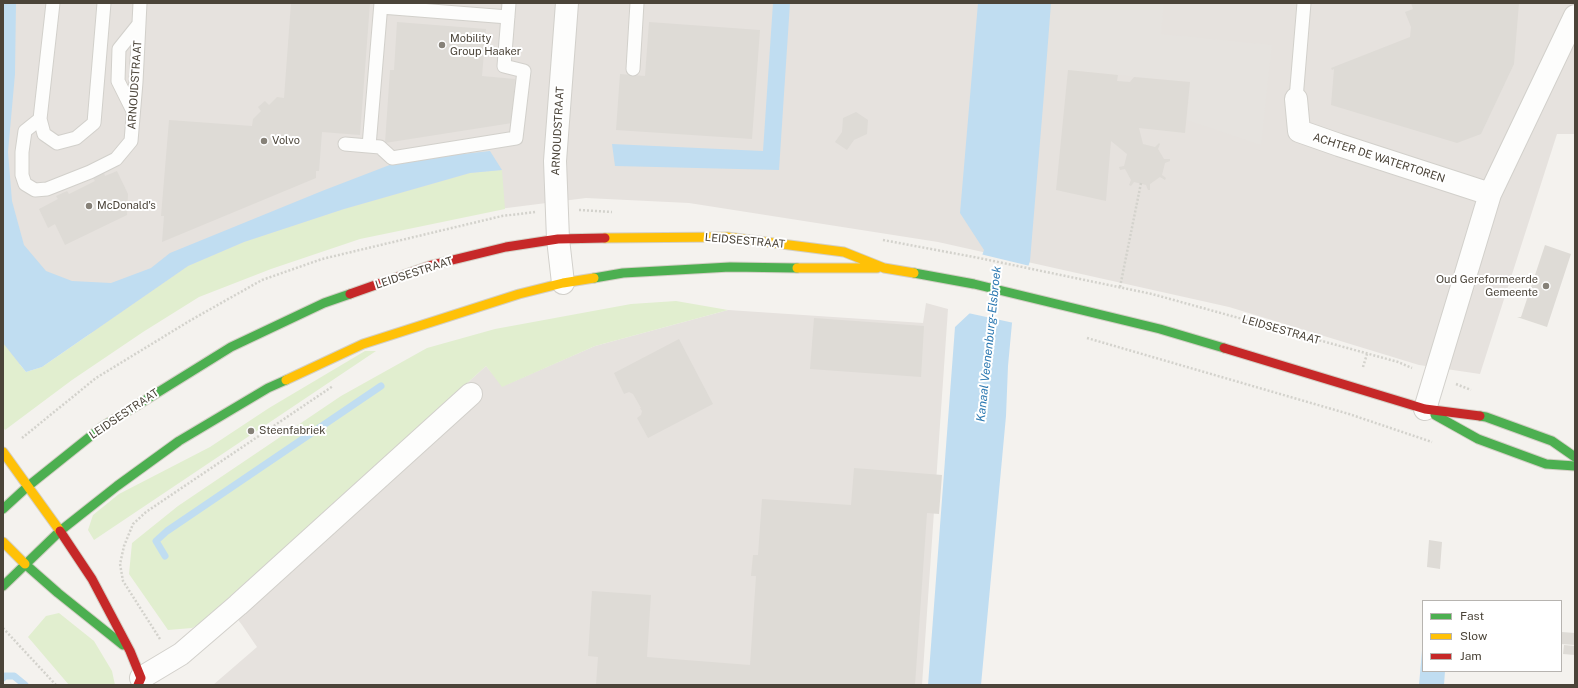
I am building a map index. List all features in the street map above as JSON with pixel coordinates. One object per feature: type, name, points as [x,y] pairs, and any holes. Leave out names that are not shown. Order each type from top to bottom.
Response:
[{"type":"main road","name":"LEIDSESTRAAT","points":[[3,509],[27,487],[102,427],[231,347],[324,303],[432,265],[506,247],[558,239],[621,237],[727,237],[844,252],[884,268]]},
{"type":"main road","name":"LEIDSESTRAAT","points":[[3,586],[24,564],[60,531],[117,486],[179,440],[268,388],[363,344],[519,294],[563,283],[623,273],[730,267],[840,269],[884,268],[974,284],[1160,329],[1426,409],[1486,417],[1552,441],[1575,457]]},
{"type":"main road","name":"LEIDSESTRAAT","points":[[1426,409],[1478,439],[1546,464],[1575,466]]},
{"type":"main road","points":[[3,452],[60,531],[92,579],[130,651],[139,681]]},
{"type":"main road","points":[[3,542],[24,564],[130,651]]},
{"type":"street","name":"ARNOUDSTRAAT","points":[[563,283],[558,239],[555,161],[567,3]]},
{"type":"street","points":[[1426,409],[1490,194],[1575,16]]},
{"type":"street","name":"ACHTER DE WATERTOREN","points":[[1296,99],[1298,131],[1490,194]]},
{"type":"street","points":[[139,681],[181,654],[244,600],[471,394]]},
{"type":"lane","points":[[53,3],[40,119],[44,134],[57,144],[76,138],[94,123],[104,3]]},
{"type":"lane","name":"ARNOUDSTRAAT","points":[[40,119],[25,131],[22,152],[22,175],[25,184],[35,190],[47,188],[90,172],[116,159],[131,141],[140,3]]},
{"type":"lane","points":[[345,144],[380,147],[392,158],[516,138],[524,71],[504,66],[509,3]]},
{"type":"lane","points":[[633,69],[637,3]]},
{"type":"lane","points":[[1296,99],[1304,3]]},
{"type":"lane","points":[[369,146],[381,5],[508,17]]},
{"type":"lane","points":[[133,112],[118,81],[120,49],[139,24]]},
{"type":"path","points":[[1120,287],[1141,183]]},
{"type":"path","name":"LEIDSESTRAAT","points":[[979,258],[1152,294],[1398,362],[1478,392]]},
{"type":"path","points":[[1086,337],[1349,414],[1437,444]]},
{"type":"path","points":[[3,628],[56,685]]},
{"type":"shaded area","points":[[3,3],[1575,3],[1575,134],[1557,134],[1480,374],[1419,365],[1229,307],[938,242],[689,203],[586,198],[404,221],[232,272],[3,372]]},
{"type":"shaded area","points":[[1051,3],[1164,3],[1161,34],[1272,45],[1261,145],[1187,120],[1190,82],[1068,70],[1045,70]]},
{"type":"shaded area","points":[[926,303],[948,309],[922,685],[213,685],[257,647],[229,608],[384,459],[486,366],[503,386],[595,346],[728,310],[923,323]]},
{"type":"green space","points":[[502,170],[505,209],[360,239],[271,269],[199,297],[143,332],[72,380],[5,430],[3,427],[3,343],[26,372],[42,367],[188,266],[244,242],[344,209],[470,173]]},
{"type":"green space","points":[[676,301],[728,310],[595,346],[502,387],[486,366],[384,459],[229,608],[192,628],[168,630],[129,574],[132,543],[178,506],[341,396],[427,348],[495,329],[631,304]]},
{"type":"green space","points":[[365,351],[376,351],[94,540],[88,530],[93,515],[119,494],[210,447],[269,408]]},
{"type":"green space","points":[[59,613],[94,641],[112,671],[115,685],[69,685],[28,637],[46,616]]},
{"type":"water","points":[[3,3],[16,3],[15,74],[8,152],[12,201],[24,245],[46,271],[72,281],[111,283],[151,268],[170,253],[400,161],[490,151],[502,170],[470,173],[344,209],[244,242],[188,266],[42,367],[26,372],[3,343]]},
{"type":"water","points":[[773,3],[790,3],[779,170],[615,166],[612,144],[763,151]]},
{"type":"water","name":"Kanaal Veenenburg-Elsbroek","points":[[978,3],[1051,3],[1030,261],[1015,306],[1012,323],[1008,366],[1006,416],[981,685],[928,685],[955,327],[971,312],[979,264],[984,250],[960,213]]},
{"type":"water","points":[[1422,650],[1422,672],[1445,672],[1444,685],[1419,685]]},
{"type":"pier","points":[[980,254],[1030,266],[1017,307],[1014,323],[968,313]]},
{"type":"building","points":[[291,3],[370,3],[360,135],[322,132],[319,171],[316,171],[316,178],[162,242],[164,216],[161,216],[169,120],[252,126],[253,119],[261,111],[258,107],[265,101],[269,105],[277,97],[284,98]]},
{"type":"building","points":[[1411,3],[1519,3],[1514,64],[1481,134],[1457,143],[1331,105],[1334,69],[1332,70],[1331,68],[1410,37],[1411,27],[1405,12],[1413,9]]},
{"type":"building","points":[[397,22],[486,29],[482,76],[515,79],[512,123],[385,143],[390,70],[394,70]]},
{"type":"building","points":[[649,22],[760,30],[752,139],[616,130],[620,74],[645,76]]},
{"type":"building","points":[[1068,70],[1118,75],[1117,81],[1130,82],[1134,77],[1190,82],[1185,133],[1139,128],[1143,144],[1155,147],[1159,143],[1158,149],[1164,159],[1170,159],[1170,161],[1165,163],[1162,175],[1166,178],[1165,180],[1160,177],[1150,184],[1150,190],[1148,190],[1146,185],[1134,182],[1131,186],[1129,185],[1131,180],[1125,169],[1120,170],[1119,167],[1124,166],[1127,154],[1111,141],[1106,201],[1056,190]]},
{"type":"building","points":[[856,112],[868,120],[867,134],[854,140],[847,150],[835,142],[842,132],[843,118]]},
{"type":"building","points":[[117,171],[128,194],[127,215],[65,245],[55,224],[48,228],[39,209],[58,199],[56,196],[67,191],[69,194],[95,181],[93,178],[104,173],[105,176]]},
{"type":"building","name":"Oud Gereformeerde Gemeente","points":[[1545,245],[1571,254],[1547,327],[1517,317],[1521,317]]},
{"type":"building","points":[[814,318],[924,326],[921,377],[810,369]]},
{"type":"building","points":[[679,339],[713,404],[648,438],[637,418],[641,415],[641,408],[633,394],[629,392],[624,394],[614,373]]},
{"type":"building","points":[[854,468],[942,475],[939,514],[927,513],[915,685],[596,685],[598,657],[588,656],[592,591],[651,595],[647,657],[750,665],[756,576],[751,576],[753,555],[758,555],[762,499],[851,505]]},
{"type":"building","points":[[1429,540],[1442,542],[1440,569],[1427,567]]},
{"type":"building","points":[[1562,632],[1575,633],[1575,645],[1562,644]]},
{"type":"building","points":[[1564,645],[1575,646],[1575,655],[1563,654]]},
{"type":"waterway","points":[[165,556],[156,541],[167,531],[381,386]]},
{"type":"waterway","points":[[3,678],[5,676],[14,676],[25,685]]},
{"type":"traffic: fast","points":[[594,278],[623,273],[730,267],[797,268]]},
{"type":"traffic: fast","points":[[914,273],[974,284],[1160,329],[1224,348]]},
{"type":"traffic: fast","points":[[3,509],[27,487],[102,427],[231,347],[324,303],[350,294]]},
{"type":"traffic: fast","points":[[3,586],[60,531],[117,486],[179,441],[268,388],[286,380]]},
{"type":"traffic: fast","points":[[1435,415],[1478,439],[1546,464],[1575,466]]},
{"type":"traffic: fast","points":[[1480,416],[1552,441],[1575,457]]},
{"type":"traffic: fast","points":[[25,564],[58,593],[123,645]]},
{"type":"traffic: slow","points":[[605,238],[727,237],[844,252],[884,268],[914,273]]},
{"type":"traffic: slow","points":[[797,268],[877,268]]},
{"type":"traffic: slow","points":[[286,380],[363,344],[519,294],[563,283],[594,278]]},
{"type":"traffic: slow","points":[[3,452],[60,531]]},
{"type":"traffic: slow","points":[[3,542],[25,564]]},
{"type":"traffic: jam","points":[[350,294],[432,265],[506,247],[558,239],[605,238]]},
{"type":"traffic: jam","points":[[1224,348],[1425,409],[1480,416]]},
{"type":"traffic: jam","points":[[60,531],[92,579],[130,651],[141,678],[138,685]]},
{"type":"place","name":"Mobility Group Haaker","points":[[442,45]]},
{"type":"place","name":"Volvo","points":[[264,141]]},
{"type":"place","name":"McDonald's","points":[[89,206]]},
{"type":"place","name":"Oud Gereformeerde Gemeente","points":[[1546,286]]},
{"type":"place","name":"Steenfabriek","points":[[251,431]]}]
